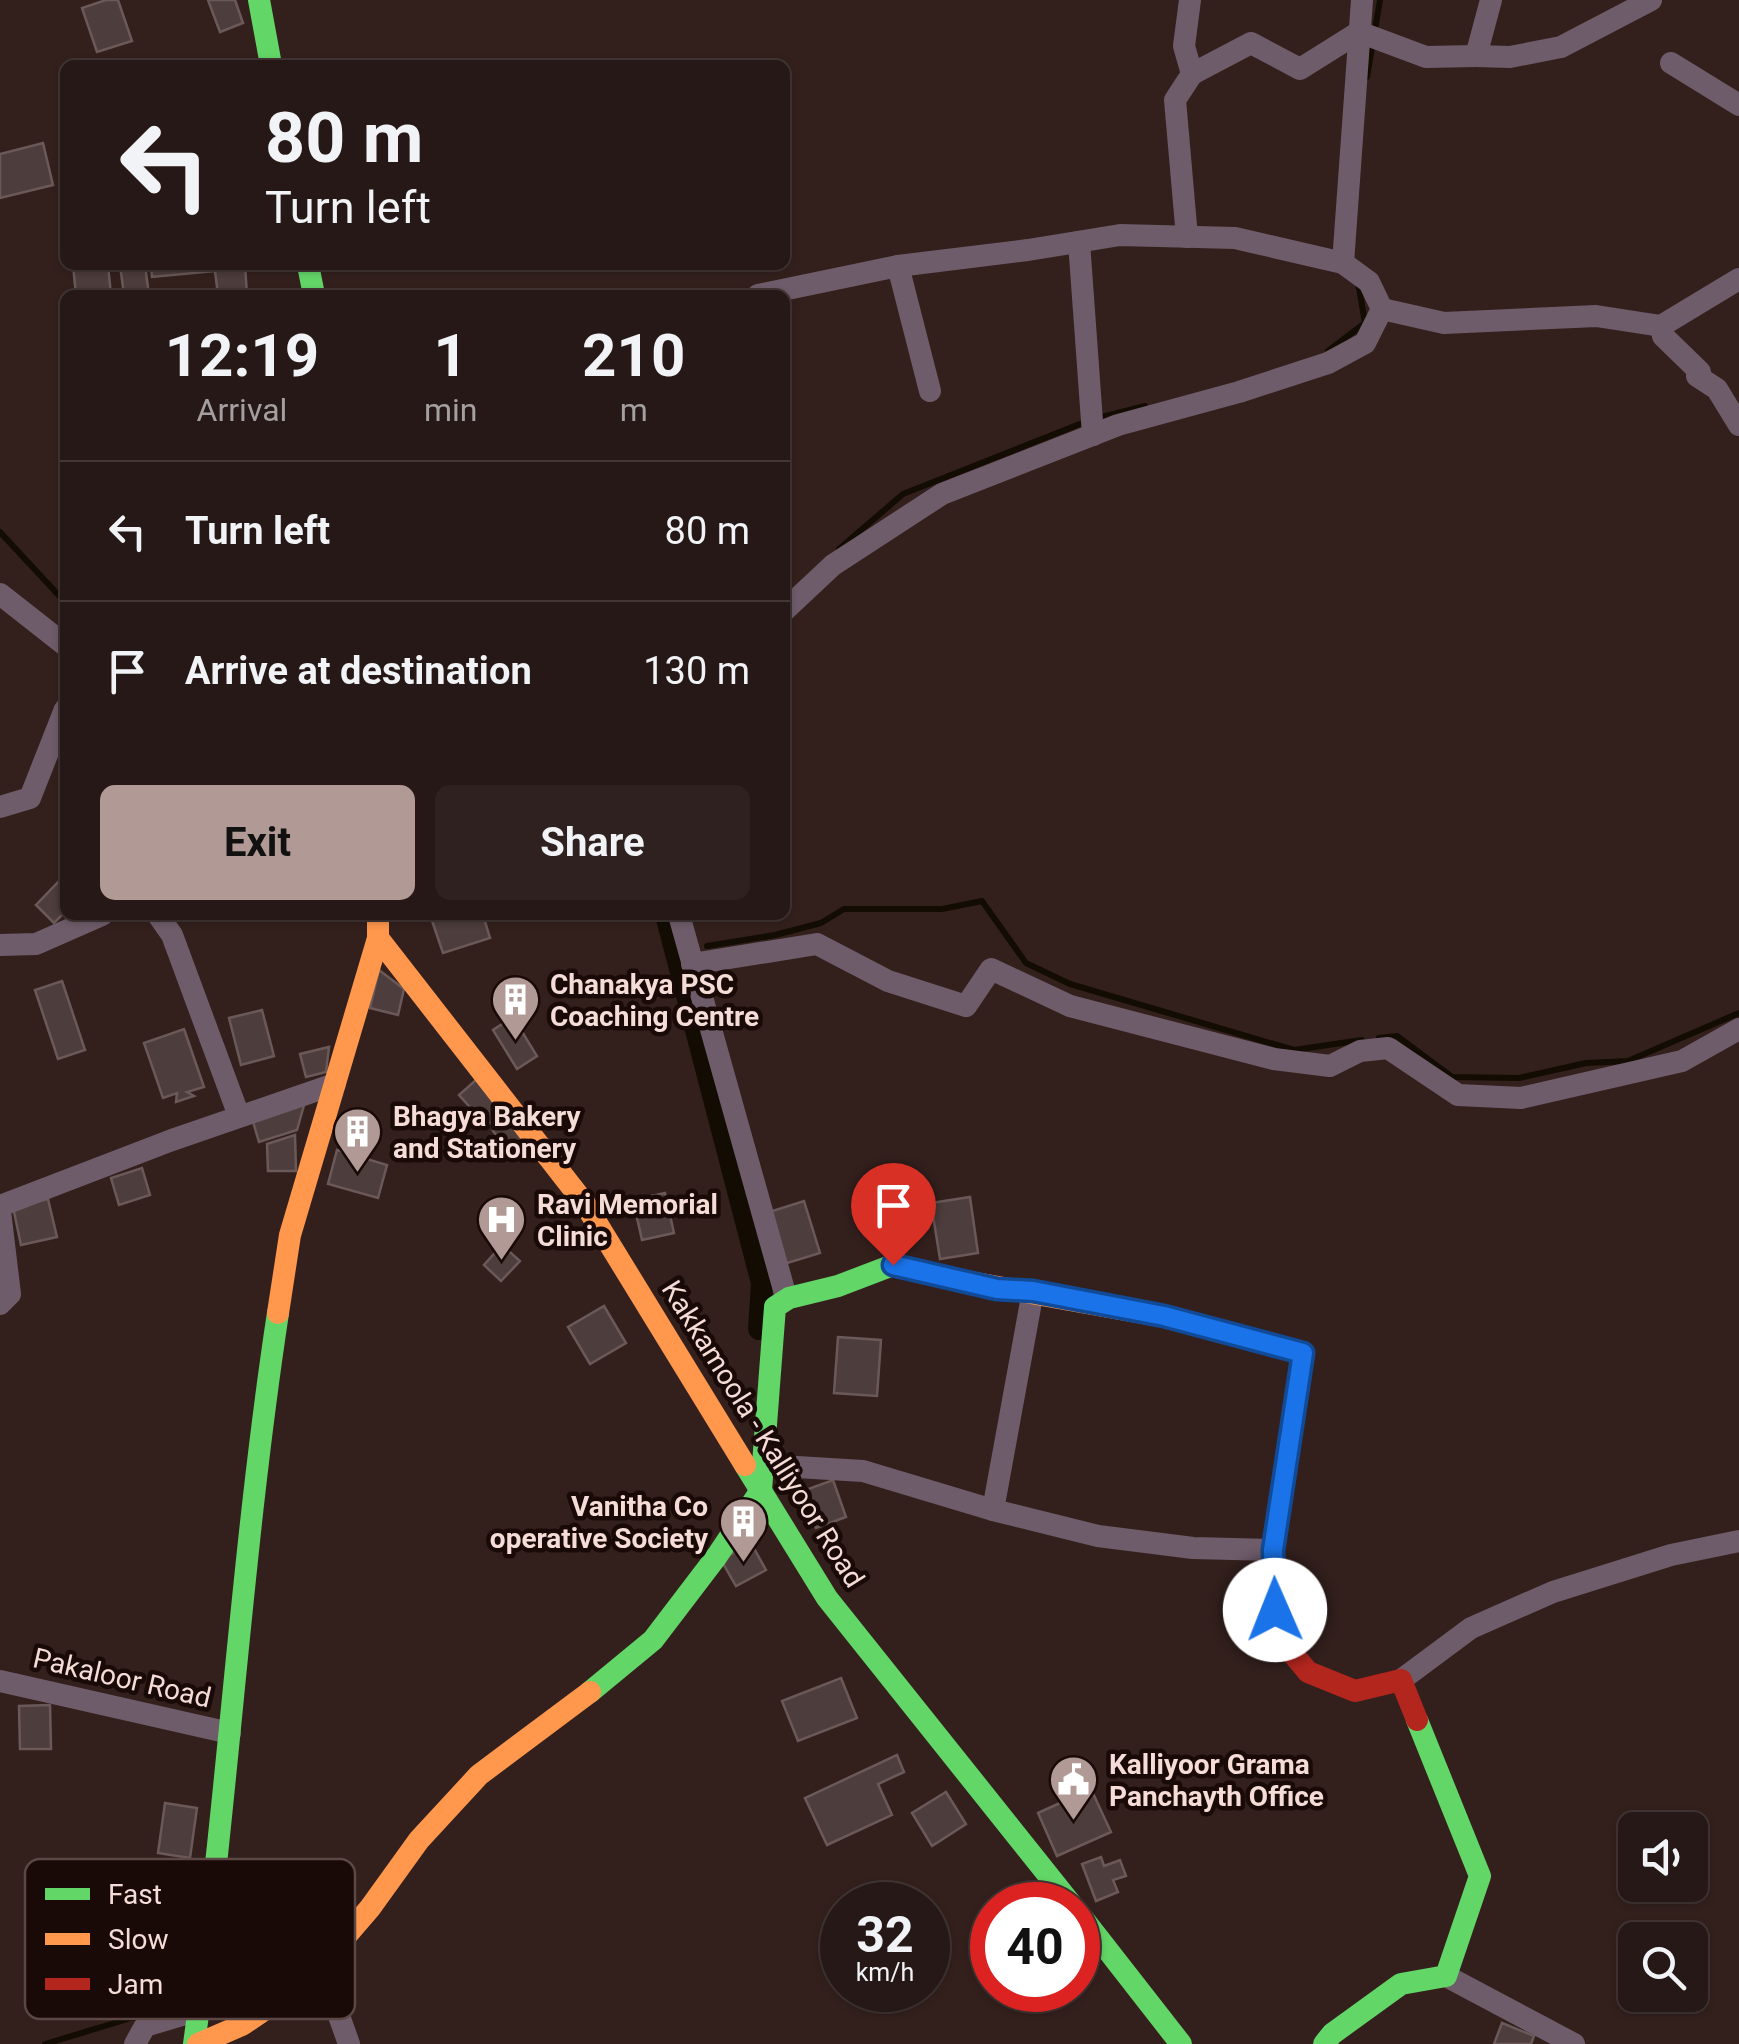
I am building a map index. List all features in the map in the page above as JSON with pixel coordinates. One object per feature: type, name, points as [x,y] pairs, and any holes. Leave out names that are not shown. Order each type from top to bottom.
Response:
[{"type":"street","points":[[259,0],[270,60]]},
{"type":"street","points":[[1190,0],[1184,46],[1192,74]]},
{"type":"street","points":[[1343,264],[1362,0]]},
{"type":"street","points":[[1476,56],[1491,0]]},
{"type":"street","points":[[1360,33],[1426,57],[1510,57],[1561,48],[1651,0]]},
{"type":"street","points":[[1187,236],[1175,100],[1192,74],[1252,43],[1300,68],[1360,33]]},
{"type":"street","points":[[1671,63],[1739,106]]},
{"type":"street","points":[[782,290],[898,266],[1120,235],[1187,236],[1235,238],[1343,264],[1369,282],[1382,310]]},
{"type":"street","points":[[1079,242],[1093,434]]},
{"type":"street","points":[[898,266],[930,391]]},
{"type":"street","points":[[1382,310],[1444,324],[1596,316],[1662,326],[1739,280]]},
{"type":"street","points":[[790,605],[833,566],[942,494],[1093,434],[1328,363],[1365,343],[1382,310]]},
{"type":"street","points":[[1662,326],[1663,336],[1700,372],[1698,376],[1717,389],[1739,425]]},
{"type":"street","points":[[0,594],[60,642]]},
{"type":"street","points":[[0,807],[30,798],[60,721]]},
{"type":"street","points":[[0,944],[36,944],[91,920]]},
{"type":"street","points":[[162,920],[172,935],[239,1116]]},
{"type":"street","points":[[680,920],[786,1297]]},
{"type":"street","points":[[218,1859],[262,1419],[288,1253],[378,926]]},
{"type":"street","name":"Kakkamoola - Kalliyoor Road","points":[[378,926],[585,1204],[827,1598],[1054,1882]]},
{"type":"street","points":[[692,964],[816,944],[888,981],[966,1006],[992,969],[1070,1006],[1274,1060],[1330,1066],[1360,1051],[1388,1048],[1458,1095],[1521,1098],[1682,1061],[1739,1028]]},
{"type":"street","points":[[0,1304],[10,1294],[0,1208],[239,1116],[335,1084]]},
{"type":"street","points":[[355,1926],[419,1840],[479,1775],[653,1640],[762,1490],[775,1307],[786,1297],[836,1287],[878,1268],[893,1265],[997,1289],[1033,1291],[1164,1316],[1303,1353],[1273,1550],[1275,1610],[1288,1648],[1308,1672],[1356,1692],[1400,1680],[1471,1628],[1553,1592],[1671,1556],[1739,1541]]},
{"type":"street","points":[[993,1510],[1033,1291]]},
{"type":"street","points":[[764,1465],[863,1471],[1098,1536],[1193,1548],[1273,1550]]},
{"type":"street","points":[[1400,1680],[1480,1876],[1446,1976]]},
{"type":"street","name":"Pakaloor Road","points":[[0,1681],[230,1733]]},
{"type":"street","points":[[1100,1940],[1181,2044]]},
{"type":"street","points":[[1324,2044],[1401,1984],[1446,1976],[1574,2044]]},
{"type":"street","points":[[135,2044],[146,2026],[169,2019]]},
{"type":"street","points":[[198,2019],[196,2044],[251,2019]]},
{"type":"street","points":[[340,2019],[349,2044]]},
{"type":"building","points":[[118,0],[132,41],[97,52],[82,8]]},
{"type":"building","points":[[208,0],[235,0],[243,23],[220,32]]},
{"type":"building","points":[[43,143],[53,185],[0,198],[0,154]]},
{"type":"building","points":[[74,270],[108,270],[110,290],[76,290]]},
{"type":"building","points":[[121,270],[146,270],[148,290],[123,290]]},
{"type":"building","points":[[151,270],[245,270],[247,290],[217,290],[215,271],[152,277]]},
{"type":"building","points":[[60,880],[60,917],[54,923],[36,905]]},
{"type":"building","points":[[432,920],[485,920],[490,938],[443,953]]},
{"type":"building","points":[[379,970],[404,989],[398,1015],[370,1008]]},
{"type":"building","points":[[62,981],[85,1050],[58,1059],[35,990]]},
{"type":"building","points":[[262,1010],[274,1056],[241,1065],[229,1018]]},
{"type":"building","name":"Chanakya PSC Coaching Centre","points":[[513,1017],[537,1056],[517,1069],[493,1030]]},
{"type":"building","points":[[184,1029],[204,1087],[187,1092],[194,1096],[176,1102],[177,1093],[163,1098],[144,1043]]},
{"type":"building","points":[[329,1047],[326,1072],[306,1077],[300,1054]]},
{"type":"building","points":[[477,1079],[504,1110],[487,1126],[459,1095]]},
{"type":"building","points":[[306,1098],[297,1130],[259,1142],[251,1115]]},
{"type":"building","points":[[510,1117],[529,1141],[512,1155],[493,1131]]},
{"type":"building","points":[[295,1135],[296,1171],[268,1171],[267,1144]]},
{"type":"building","name":"Bhagya Bakery and Stationery","points":[[337,1150],[387,1165],[378,1198],[328,1184]]},
{"type":"building","points":[[142,1168],[150,1195],[119,1205],[111,1178]]},
{"type":"building","points":[[665,1193],[674,1233],[642,1240],[633,1200]]},
{"type":"building","points":[[970,1197],[978,1253],[940,1259],[931,1203]]},
{"type":"building","points":[[48,1199],[57,1237],[21,1245],[13,1207]]},
{"type":"building","points":[[804,1201],[820,1253],[781,1265],[766,1213]]},
{"type":"building","name":"Ravi Memorial Clinic","points":[[502,1245],[520,1261],[501,1281],[484,1265]]},
{"type":"building","points":[[604,1306],[626,1343],[590,1364],[568,1327]]},
{"type":"building","points":[[838,1337],[881,1340],[877,1396],[834,1393]]},
{"type":"building","points":[[833,1480],[846,1517],[816,1528],[803,1491]]},
{"type":"building","name":"Vanitha Co operative Society","points":[[751,1543],[766,1570],[736,1586],[721,1560]]},
{"type":"building","points":[[841,1678],[857,1718],[798,1741],[782,1701]]},
{"type":"building","points":[[50,1705],[51,1749],[20,1749],[19,1706]]},
{"type":"building","points":[[897,1755],[904,1772],[878,1784],[892,1815],[827,1845],[805,1798]]},
{"type":"building","name":"Kalliyoor Grama Panchayth Office","points":[[1091,1789],[1111,1832],[1057,1856],[1038,1813]]},
{"type":"building","points":[[946,1792],[966,1824],[932,1846],[912,1813]]},
{"type":"building","points":[[165,1803],[197,1808],[190,1858],[158,1853]]},
{"type":"building","points":[[1101,1857],[1104,1866],[1120,1860],[1126,1876],[1113,1880],[1118,1892],[1100,1899],[1100,1882],[1089,1882],[1082,1864]]},
{"type":"building","points":[[1502,2023],[1534,2036],[1531,2044],[1494,2044]]},
{"type":"waterway","points":[[1367,77],[1380,0]]},
{"type":"waterway","points":[[1328,351],[1365,323],[1358,282]]},
{"type":"waterway","points":[[839,549],[903,494],[1090,420],[1145,406]]},
{"type":"waterway","points":[[0,532],[60,597]]},
{"type":"waterway","points":[[707,946],[821,923],[844,909],[942,909],[982,901],[1026,963],[1070,984],[1294,1050],[1362,1040]]},
{"type":"waterway","points":[[667,920],[762,1283],[759,1329]]},
{"type":"waterway","points":[[1379,1038],[1397,1036],[1452,1077],[1519,1078],[1586,1063],[1628,1061],[1739,1013]]},
{"type":"waterway","points":[[45,2044],[128,2019]]},
{"type":"traffic: fast","points":[[259,0],[270,60]]},
{"type":"traffic: fast","points":[[309,270],[313,290]]},
{"type":"traffic: fast","points":[[590,1692],[653,1640],[761,1490],[775,1307],[789,1298],[838,1286],[893,1265],[959,1280]]},
{"type":"traffic: fast","points":[[216,1859],[254,1496],[278,1313]]},
{"type":"traffic: fast","points":[[745,1465],[827,1598],[1054,1882]]},
{"type":"traffic: fast","points":[[1324,2044],[1401,1984],[1446,1976],[1480,1876],[1417,1720]]},
{"type":"traffic: fast","points":[[1100,1940],[1181,2044]]},
{"type":"traffic: fast","points":[[194,2044],[197,2019]]},
{"type":"traffic: slow","points":[[278,1313],[290,1235],[378,938],[378,920]]},
{"type":"traffic: slow","points":[[378,938],[585,1204],[745,1465]]},
{"type":"traffic: slow","points":[[959,1280],[1165,1317],[1303,1353],[1273,1550],[1274,1581]]},
{"type":"traffic: slow","points":[[355,1925],[419,1840],[479,1775],[590,1692]]},
{"type":"traffic: slow","points":[[198,2044],[251,2019]]},
{"type":"traffic: jam","points":[[1274,1581],[1275,1610],[1288,1648],[1308,1672],[1355,1691],[1401,1680],[1417,1720]]},
{"type":"place","name":"Chanakya PSC Coaching Centre","points":[[515,1042]]},
{"type":"place","name":"Bhagya Bakery and Stationery","points":[[358,1174]]},
{"type":"place","name":"Ravi Memorial Clinic","points":[[502,1262]]},
{"type":"place","name":"Vanitha Co operative Society","points":[[743,1564]]},
{"type":"place","name":"Kalliyoor Grama Panchayth Office","points":[[1074,1822]]},
{"type":"route","points":[[893,1265],[997,1289],[1033,1291],[1164,1316],[1303,1353],[1273,1550],[1275,1610]]}]
